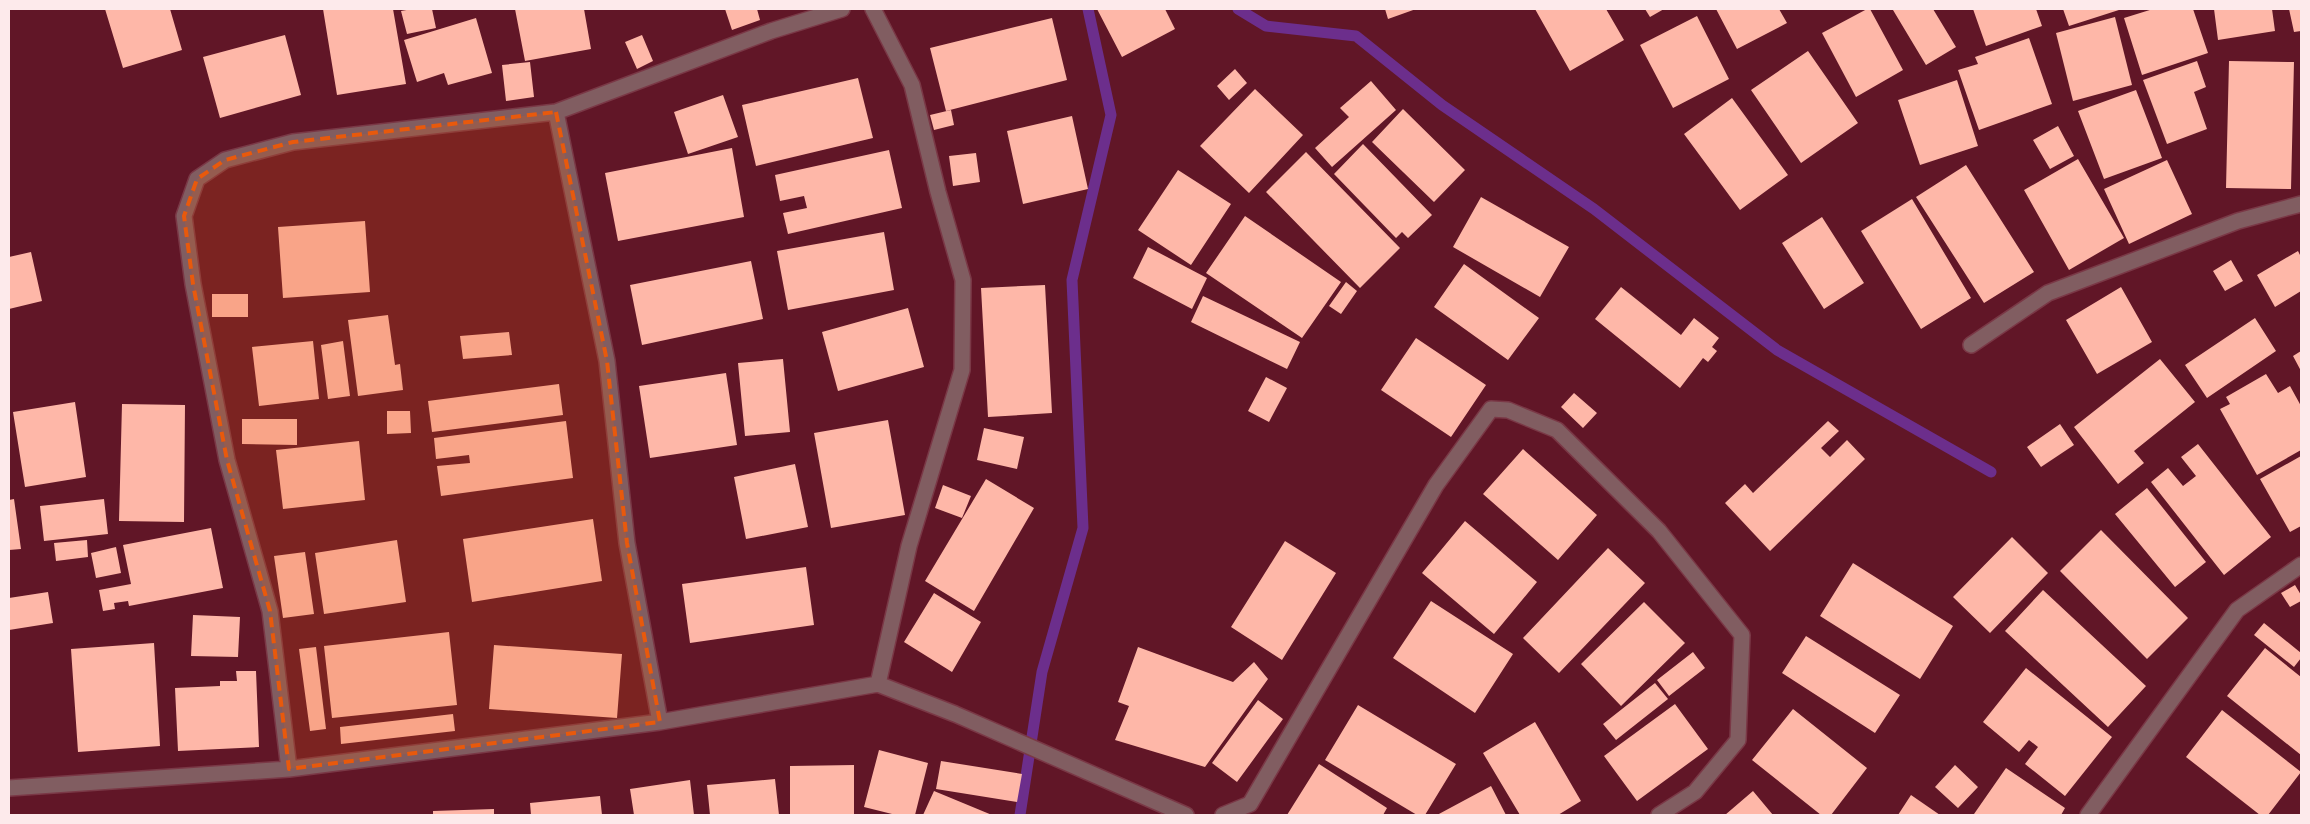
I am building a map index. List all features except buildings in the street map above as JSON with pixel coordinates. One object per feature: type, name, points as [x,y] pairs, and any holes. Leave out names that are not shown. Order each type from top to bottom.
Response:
[{"type":"street","points":[[289,769],[270,611],[227,460],[193,284],[184,216],[197,179],[225,160],[293,142],[556,112],[753,38],[842,9]]},
{"type":"street","points":[[873,9],[912,85],[938,192],[963,280],[962,370],[909,546],[878,684]]},
{"type":"street","points":[[556,112],[607,361],[627,543],[660,722]]},
{"type":"street","points":[[1971,345],[2048,293],[2238,221],[2301,204]]},
{"type":"street","points":[[1223,815],[1250,804],[1436,485],[1491,409],[1508,410],[1558,430],[1659,530],[1742,635],[1738,740],[1695,792],[1658,815]]},
{"type":"street","points":[[2088,815],[2237,610],[2301,566]]},
{"type":"street","points":[[9,788],[289,769],[660,722],[878,684],[964,718],[1186,815]]},
{"type":"highlighted area","points":[[556,112],[607,361],[627,543],[660,722],[289,769],[270,611],[227,460],[193,284],[184,216],[197,179],[225,160],[293,142]]},
{"type":"waterway","points":[[1020,815],[1042,672],[1083,528],[1072,280],[1111,115],[1088,9]]},
{"type":"waterway","points":[[1238,9],[1266,26],[1356,36],[1442,105],[1594,209],[1777,350],[1991,472]]}]
